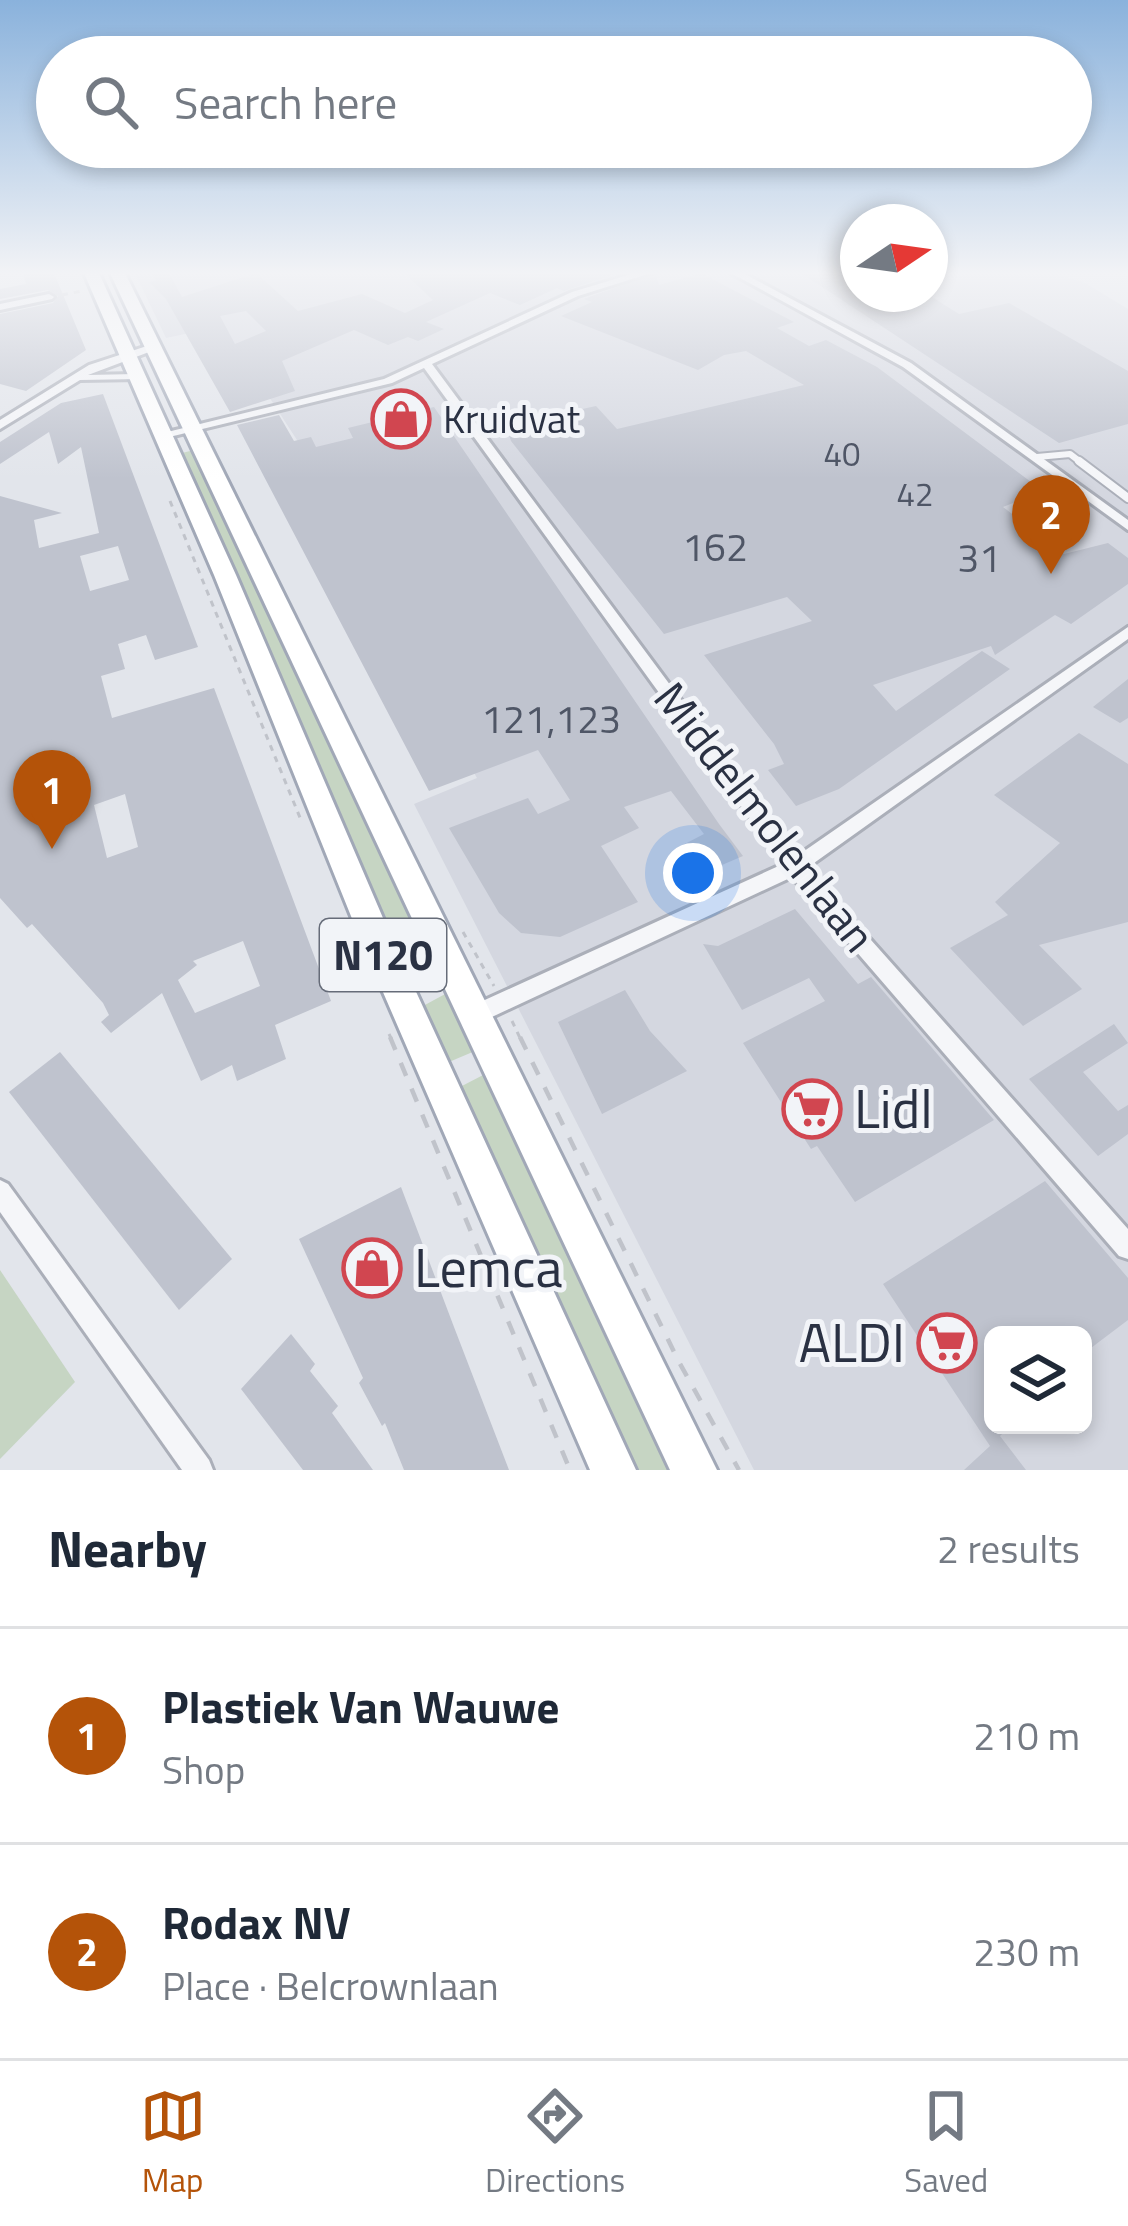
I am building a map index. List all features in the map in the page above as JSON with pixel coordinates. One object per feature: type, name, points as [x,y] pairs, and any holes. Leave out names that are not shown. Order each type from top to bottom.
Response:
[{"type":"main road","name":"N120","points":[[119,342],[136,377],[176,431],[488,1010],[694,1470]]},
{"type":"main road","name":"N120","points":[[149,342],[176,431],[379,946],[613,1470]]},
{"type":"street","points":[[176,431],[388,381],[478,342]]},
{"type":"street","points":[[864,342],[908,365],[1128,526]]},
{"type":"street","points":[[0,425],[71,380],[124,353],[152,347]]},
{"type":"street","name":"Middelmolenlaan","points":[[428,366],[795,867],[1128,1247]]},
{"type":"street","points":[[71,380],[136,377]]},
{"type":"street","points":[[488,1010],[795,867],[1128,632]]},
{"type":"street","points":[[0,1192],[199,1470]]},
{"type":"lane","points":[[1037,457],[1070,454],[1128,498]]},
{"type":"path","points":[[488,1010],[739,1470]]},
{"type":"shaded area","points":[[233,342],[1128,342],[1128,1470],[754,1470],[414,804],[477,778],[350,558],[297,440]]},
{"type":"green space","points":[[194,450],[441,972],[413,983],[178,454]]},
{"type":"green space","points":[[447,993],[475,1051],[449,1062],[423,1006]]},
{"type":"green space","points":[[487,1073],[675,1470],[628,1470],[460,1087]]},
{"type":"green space","points":[[0,1270],[75,1382],[0,1459]]},
{"type":"building","points":[[0,342],[83,342],[86,350],[26,391],[0,384]]},
{"type":"building","points":[[190,342],[327,342],[282,361],[295,391],[230,412]]},
{"type":"building","points":[[626,342],[801,342],[809,346],[829,342],[877,367],[1043,491],[1003,507],[1064,554],[1108,543],[1128,558],[1128,584],[1071,624],[1055,615],[995,655],[991,646],[873,685],[896,711],[982,651],[1010,669],[839,789],[796,806],[768,770],[784,764],[774,744],[704,655],[812,621],[787,597],[664,634],[511,441],[506,426],[596,406],[617,429],[804,385],[746,351],[724,355],[698,370]]},
{"type":"building","points":[[905,342],[1077,342],[1128,371],[1128,424],[1059,443]]},
{"type":"building","points":[[103,394],[198,647],[155,660],[146,635],[118,644],[125,669],[101,676],[112,718],[214,688],[331,1001],[275,1025],[286,1059],[237,1081],[232,1065],[201,1081],[162,993],[111,1033],[101,1022],[109,1015],[103,1003],[32,924],[27,928],[0,898],[0,496],[62,513],[34,520],[39,548],[99,533],[81,447],[58,464],[49,432],[0,464],[0,442],[61,403]],"holes":[[[118,546],[129,580],[90,591],[80,556]],[[125,794],[138,847],[107,858],[94,805]],[[243,941],[260,986],[195,1013],[178,980],[197,965],[193,961]]]},
{"type":"building","points":[[434,407],[743,856],[694,877],[675,849],[704,834],[671,791],[624,807],[639,828],[601,846],[638,902],[560,937],[521,933],[499,913],[449,828],[528,798],[538,814],[570,800],[538,750],[429,791],[237,425],[279,415],[294,441],[311,437],[316,447],[353,438],[348,428]]},
{"type":"building","points":[[1128,679],[1128,718],[1120,723],[1093,707]]},
{"type":"building","points":[[1079,733],[1128,764],[1128,922],[1039,945],[1082,989],[1023,1026],[950,948],[1008,915],[995,902],[1060,843],[994,795]]},
{"type":"building","points":[[795,909],[858,984],[871,977],[994,1120],[855,1202],[817,1146],[811,1149],[743,1043],[825,1001],[809,978],[742,1010],[703,944],[718,946]]},
{"type":"building","points":[[625,990],[650,1031],[687,1071],[602,1114],[558,1022]]},
{"type":"building","points":[[1114,1024],[1128,1043],[1083,1072],[1118,1111],[1128,1105],[1128,1134],[1098,1156],[1029,1079]]},
{"type":"building","points":[[60,1052],[232,1259],[179,1310],[9,1092]]},
{"type":"building","points":[[1045,1181],[1128,1278],[1128,1320],[1092,1347],[1092,1326],[984,1326],[984,1434],[1002,1434],[1026,1470],[964,1470],[990,1446],[883,1284]]},
{"type":"building","points":[[401,1187],[509,1470],[404,1470],[385,1423],[382,1426],[359,1383],[363,1378],[299,1239]]},
{"type":"building","points":[[291,1334],[315,1364],[310,1371],[338,1406],[332,1413],[373,1470],[303,1470],[241,1389]]},
{"type":"place","name":"Kruidvat","points":[[401,419]]},
{"type":"place","name":"Rodax NV","points":[[1051,574]]},
{"type":"place","name":"Plastiek Van Wauwe","points":[[52,849]]},
{"type":"place","name":"Lidl","points":[[812,1109]]},
{"type":"place","name":"Lemca","points":[[372,1268]]},
{"type":"place","name":"ALDI","points":[[947,1343]]}]
